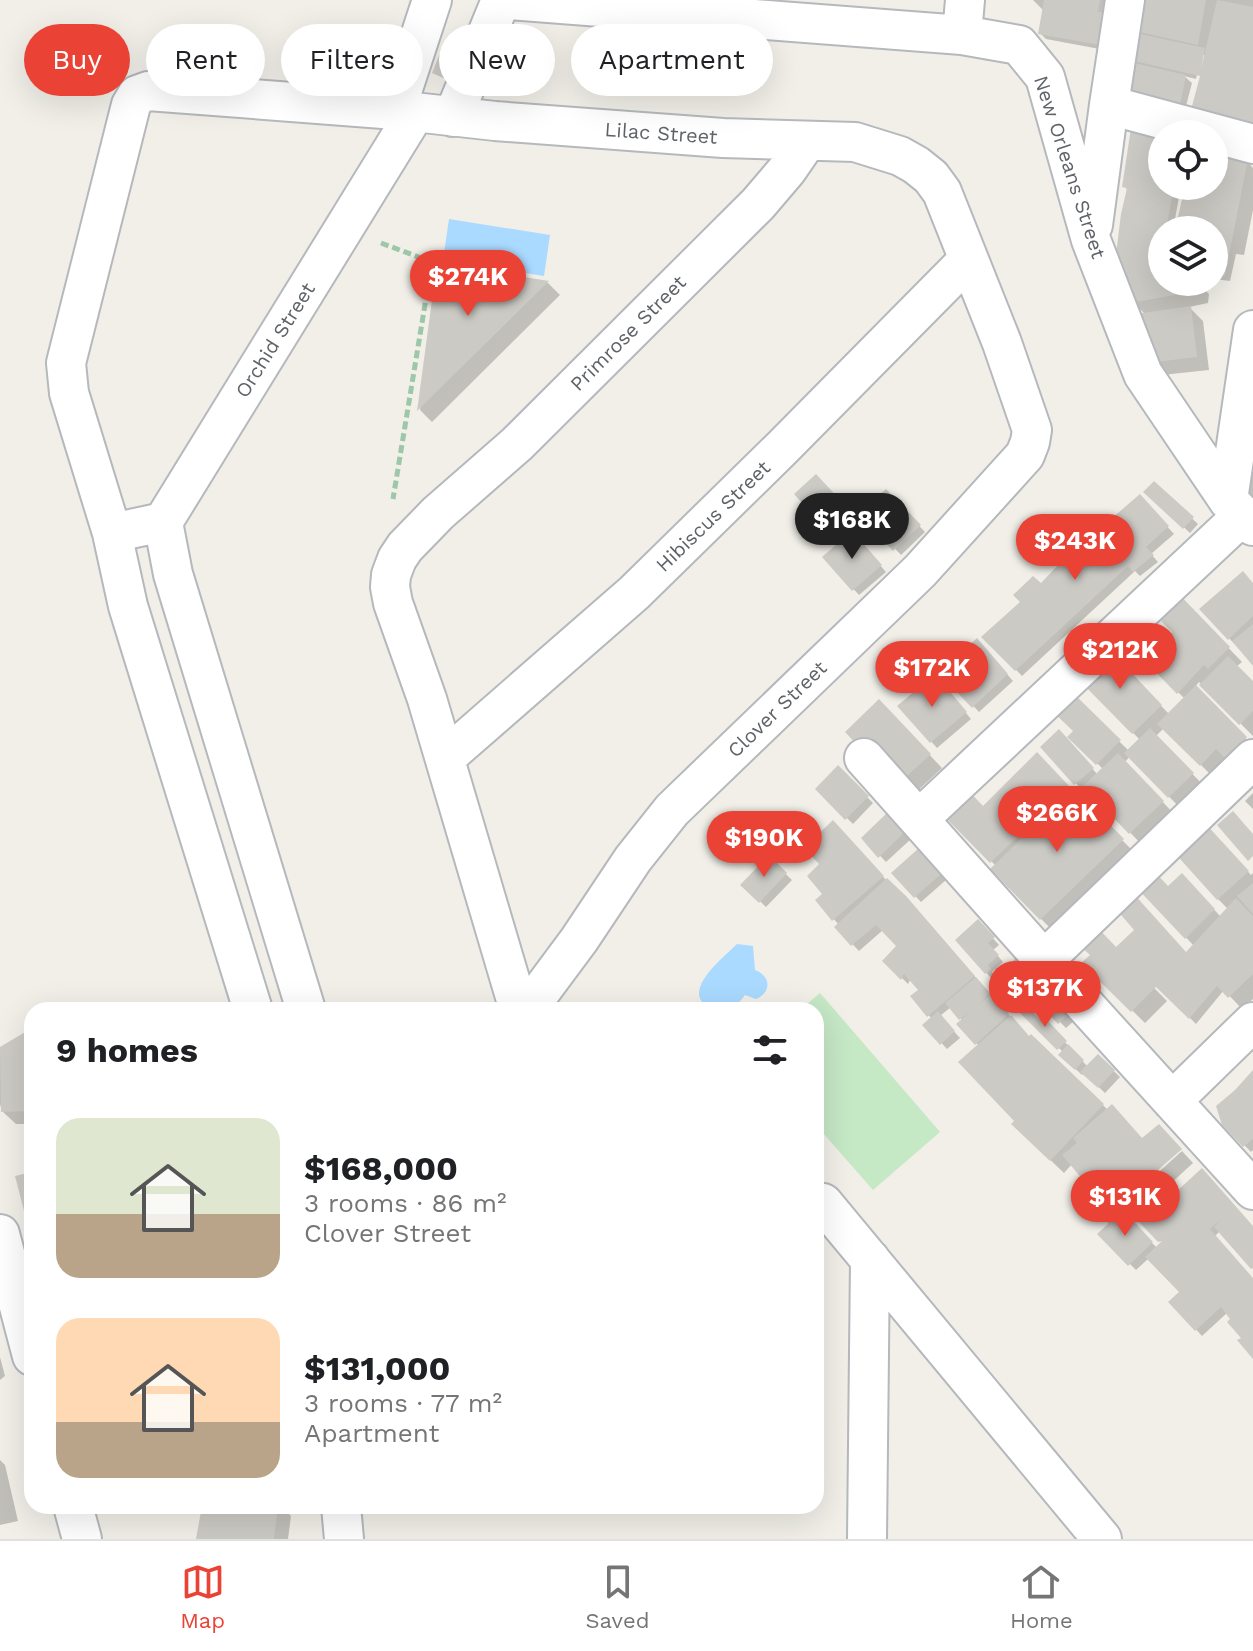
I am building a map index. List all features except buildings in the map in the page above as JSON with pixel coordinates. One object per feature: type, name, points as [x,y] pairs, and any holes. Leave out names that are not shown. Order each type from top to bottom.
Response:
[{"type":"street","name":"Orchid Street","points":[[163,522],[343,229],[406,112],[432,0]]},
{"type":"street","points":[[453,117],[501,0]]},
{"type":"street","name":"New Orleans Street","points":[[508,0],[964,17],[1019,45],[1045,77],[1091,240],[1143,374],[1241,514]]},
{"type":"street","points":[[1091,240],[1125,0]]},
{"type":"street","name":"Lilac Street","points":[[112,533],[69,393],[66,363],[131,105],[137,95],[148,91],[708,137],[855,142],[900,156],[931,177],[942,192],[1028,418]]},
{"type":"street","points":[[1109,105],[1253,144]]},
{"type":"street","name":"Primrose Street","points":[[405,547],[438,513],[517,444],[758,204],[807,141]]},
{"type":"street","name":"Hibiscus Street","points":[[445,758],[634,593],[968,260]]},
{"type":"street","points":[[919,819],[1241,514],[1253,330]]},
{"type":"street","name":"Clover Street","points":[[533,1002],[633,859],[672,810],[920,571],[1025,455],[1032,430],[1028,418]]},
{"type":"street","points":[[251,1002],[128,606],[112,533],[163,522],[173,574],[304,1002]]},
{"type":"street","points":[[405,547],[391,575],[393,603],[427,699],[517,1002]]},
{"type":"street","points":[[864,758],[1253,1190]]},
{"type":"street","points":[[1044,960],[1253,759]]},
{"type":"street","points":[[1172,1101],[1253,1022]]},
{"type":"street","points":[[824,1204],[1102,1539]]},
{"type":"street","points":[[0,1234],[24,1326]]},
{"type":"street","points":[[867,1539],[870,1259]]},
{"type":"street","points":[[75,1514],[82,1539]]},
{"type":"street","points":[[342,1514],[344,1539]]},
{"type":"path","points":[[343,229],[432,262],[389,523],[405,547]]},
{"type":"green space","points":[[820,993],[940,1132],[873,1190],[824,1134],[824,1002],[809,1002]]},
{"type":"water","points":[[449,219],[550,235],[544,276],[443,260]]},
{"type":"water","points":[[737,944],[753,946],[755,970],[767,980],[767,988],[756,999],[745,995],[739,1002],[703,1002],[700,988],[713,967]]}]
